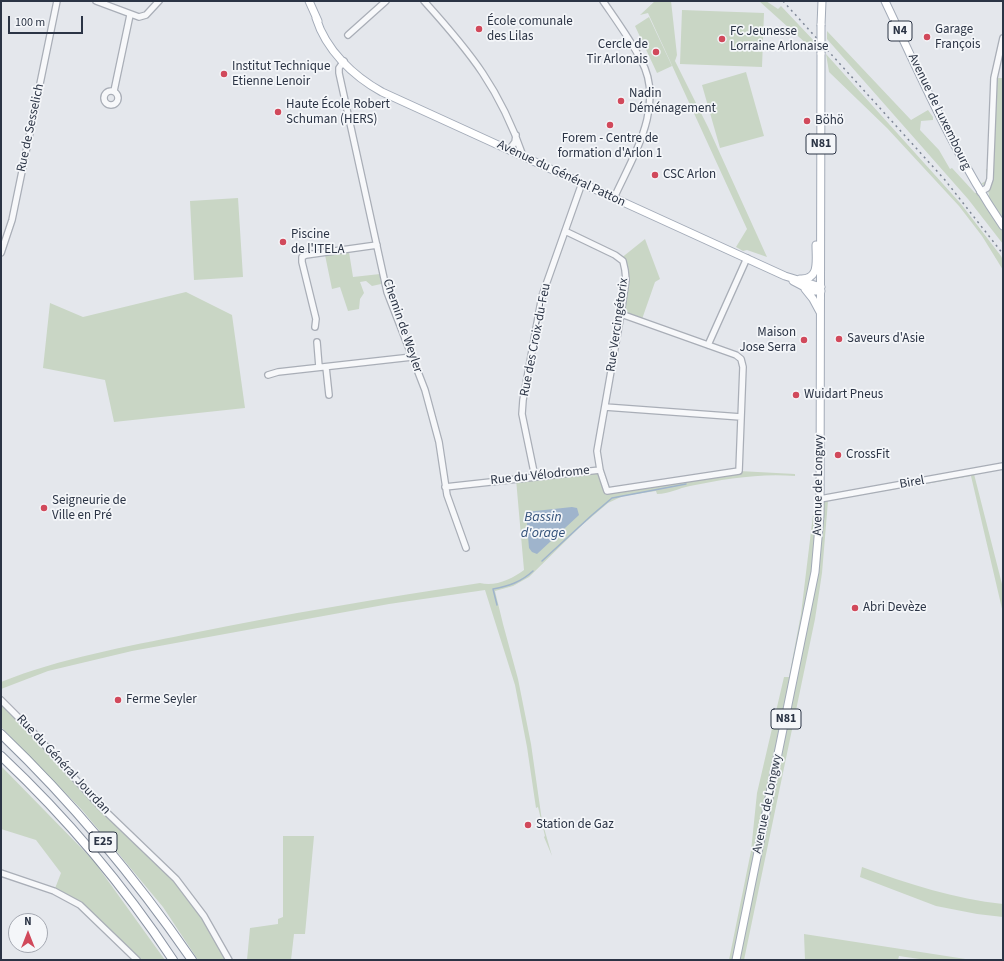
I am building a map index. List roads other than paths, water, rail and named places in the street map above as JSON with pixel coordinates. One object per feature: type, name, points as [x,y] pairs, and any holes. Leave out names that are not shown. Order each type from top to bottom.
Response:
[{"type":"highway","name":"E25","points":[[1,734],[55,788],[112,852],[192,960]]},
{"type":"highway","name":"E25","points":[[1,756],[44,799],[106,869],[136,907],[173,960]]},
{"type":"main road","name":"Avenue du Général Patton","points":[[308,1],[325,40],[337,56],[367,82],[386,94],[785,276]]},
{"type":"main road","name":"Avenue de Longwy","points":[[736,960],[815,572],[820,499],[822,1]]},
{"type":"main road","name":"Avenue de Luxembourg","points":[[885,1],[957,151],[980,192]]},
{"type":"main road","name":"N4","points":[[980,192],[1003,226]]},
{"type":"main road","name":"N81","points":[[785,276],[808,280],[813,276],[816,272],[816,241],[821,235]]},
{"type":"main road","points":[[785,276],[803,288],[812,291],[821,289]]},
{"type":"main road","points":[[785,276],[821,289]]},
{"type":"main road","points":[[803,288],[812,299],[821,315]]},
{"type":"street","name":"Rue de Sesselich","points":[[1,253],[12,220],[57,1]]},
{"type":"street","points":[[96,1],[106,3],[139,18],[146,16],[159,1]]},
{"type":"street","points":[[348,35],[386,1]]},
{"type":"street","points":[[424,1],[464,46],[484,72],[497,94],[516,135],[523,156]]},
{"type":"street","points":[[603,1],[642,61],[648,79],[650,97],[649,117],[614,198]]},
{"type":"street","points":[[114,91],[130,15]]},
{"type":"street","points":[[980,192],[987,188],[990,179],[994,78],[1003,38]]},
{"type":"street","name":"Chemin de Weyler","points":[[346,63],[339,68],[387,292],[432,414],[439,442],[446,487],[466,548]]},
{"type":"street","points":[[509,150],[515,142],[516,135]]},
{"type":"street","name":"Rue des Croix-du-Feu","points":[[535,477],[522,414],[523,400],[542,296],[582,183]]},
{"type":"street","name":"Rue Vercingétorix","points":[[565,231],[615,255],[623,261],[626,280],[597,451],[600,470]]},
{"type":"street","points":[[314,327],[316,319],[302,257],[306,255],[377,245]]},
{"type":"street","points":[[708,345],[747,258]]},
{"type":"street","points":[[605,407],[741,417],[743,367],[741,359],[736,355],[621,314]]},
{"type":"street","points":[[317,342],[329,395]]},
{"type":"street","points":[[268,375],[278,372],[412,357]]},
{"type":"street","name":"Rue du Vélodrome","points":[[446,487],[600,470],[607,491],[739,471],[741,417]]},
{"type":"street","name":"Birel","points":[[820,499],[1003,466]]},
{"type":"street","name":"Rue du Général Jourdan","points":[[1,700],[32,731],[98,804],[176,879],[204,916],[229,960]]},
{"type":"street","points":[[1,873],[54,892],[80,905],[137,960]]},
{"type":"water","name":"Bassin d'orage","points":[[572,507],[577,508],[579,515],[537,554],[532,552],[529,548],[526,512]]},
{"type":"waterway","points":[[542,561],[612,498],[686,484]]},
{"type":"waterway","points":[[497,605],[493,589],[514,583],[533,571]]},
{"type":"railway","points":[[783,1],[945,180],[1003,254]]},
{"type":"place","name":"École comunale des Lilas","points":[[479,29]]},
{"type":"place","name":"Garage François","points":[[927,37]]},
{"type":"place","name":"FC Jeunesse Lorraine Arlonaise","points":[[722,39]]},
{"type":"place","name":"Cercle de Tir Arlonais","points":[[656,52]]},
{"type":"place","name":"Institut Technique Etienne Lenoir","points":[[224,74]]},
{"type":"place","name":"Nadin Déménagement","points":[[621,101]]},
{"type":"place","name":"Haute École Robert Schuman (HERS)","points":[[278,112]]},
{"type":"place","name":"Böhö","points":[[807,121]]},
{"type":"place","name":"Forem - Centre de formation d'Arlon 1","points":[[610,125]]},
{"type":"place","name":"CSC Arlon","points":[[655,175]]},
{"type":"place","name":"Piscine de l'ITELA","points":[[283,242]]},
{"type":"place","name":"Saveurs d'Asie","points":[[839,339]]},
{"type":"place","name":"Maison Jose Serra","points":[[804,340]]},
{"type":"place","name":"Wuidart Pneus","points":[[796,395]]},
{"type":"place","name":"CrossFit","points":[[838,455]]},
{"type":"place","name":"Seigneurie de Ville en Pré","points":[[44,508]]},
{"type":"place","name":"Abri Devèze","points":[[855,608]]},
{"type":"place","name":"Ferme Seyler","points":[[118,700]]},
{"type":"place","name":"Station de Gaz","points":[[528,825]]}]
